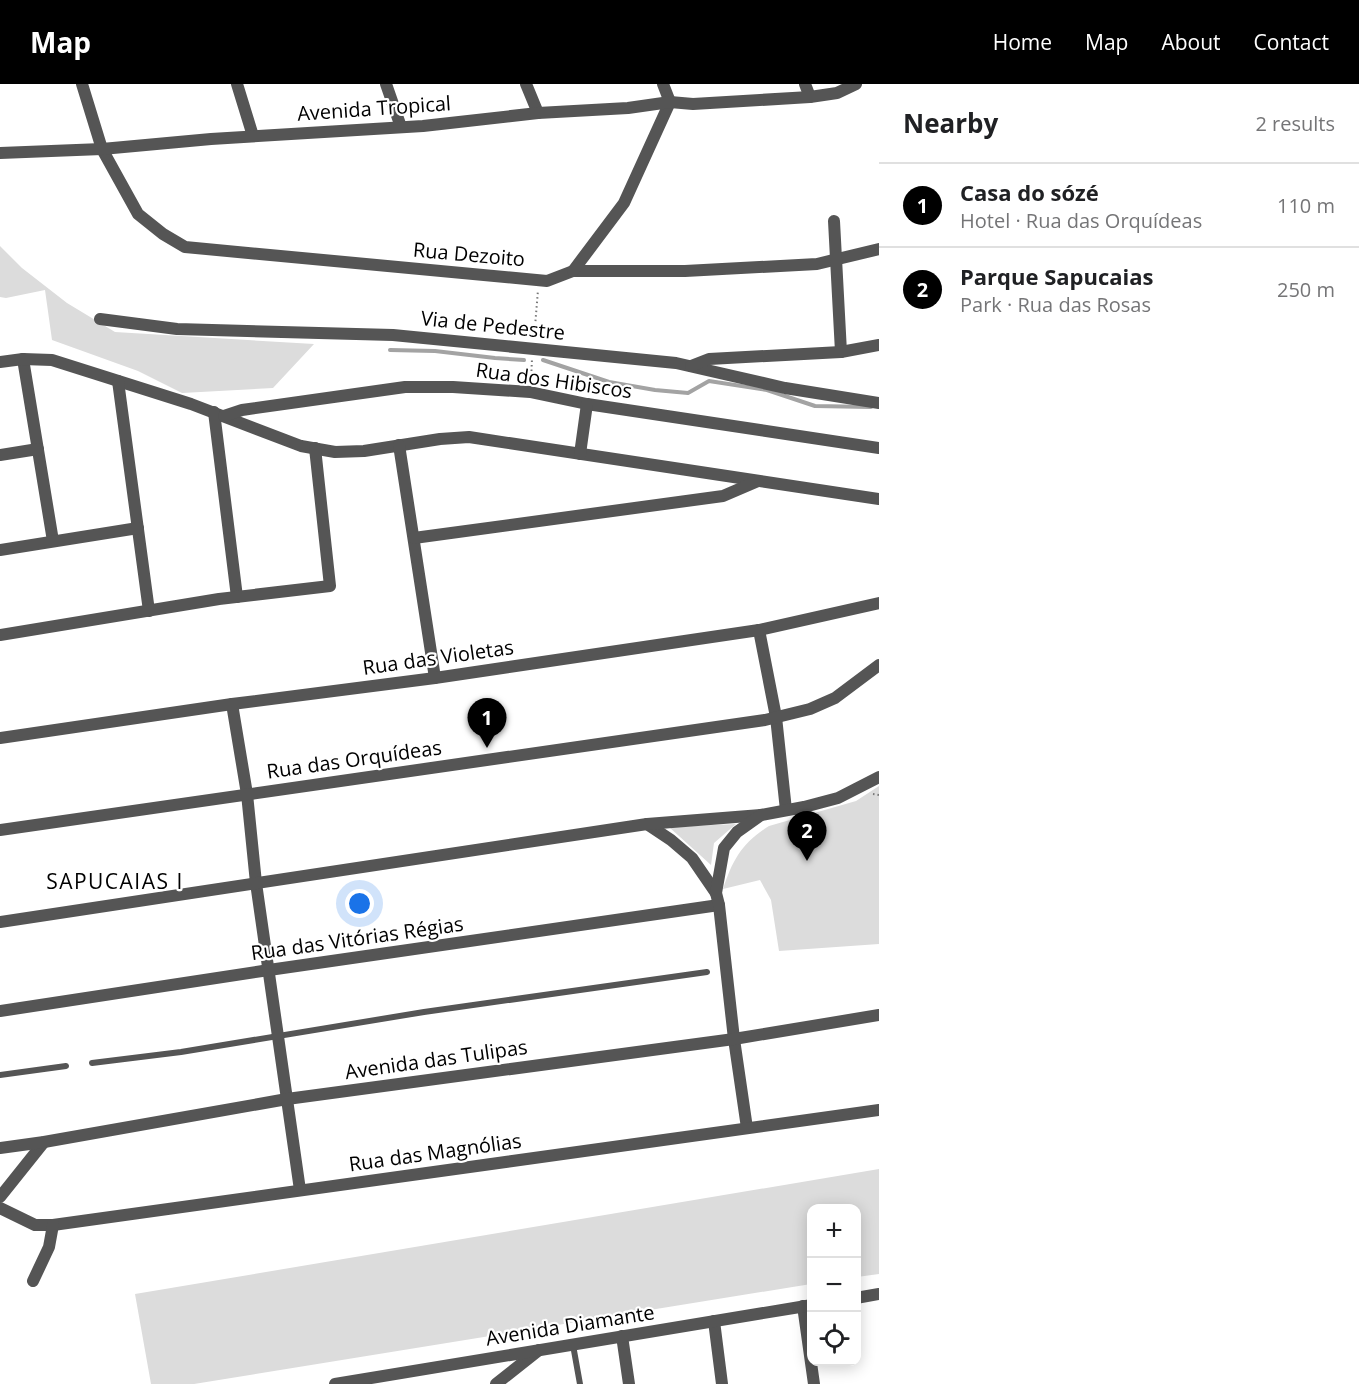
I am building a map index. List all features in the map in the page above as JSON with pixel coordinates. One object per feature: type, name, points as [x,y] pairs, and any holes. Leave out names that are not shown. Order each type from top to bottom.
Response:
[{"type":"street","name":"Rua Dezoito","points":[[82,84],[102,149],[138,214],[163,234],[185,247],[547,280],[573,271],[685,272],[817,264],[879,249]]},
{"type":"street","points":[[237,84],[253,136]]},
{"type":"street","points":[[386,84],[401,127]]},
{"type":"street","points":[[526,84],[538,114]]},
{"type":"street","points":[[573,271],[624,203],[670,102],[663,84]]},
{"type":"street","points":[[805,84],[810,97]]},
{"type":"street","name":"Avenida Tropical","points":[[0,153],[102,149],[253,136],[401,127],[628,108],[670,102],[693,104],[810,97],[837,93],[856,84]]},
{"type":"street","points":[[834,221],[841,352]]},
{"type":"street","name":"Via de Pedestre","points":[[100,319],[177,328],[393,335],[676,363],[785,388],[879,403]]},
{"type":"street","points":[[691,366],[709,359],[841,352],[879,345]]},
{"type":"street","points":[[0,362],[23,359],[52,360],[219,414],[301,446],[335,452],[364,451],[440,438],[469,437],[879,499]]},
{"type":"street","points":[[23,359],[53,541]]},
{"type":"street","points":[[118,381],[149,611]]},
{"type":"street","name":"Rua dos Hibiscos","points":[[219,414],[405,387],[517,390],[587,404],[879,448]]},
{"type":"street","points":[[580,454],[587,404]]},
{"type":"street","points":[[219,414],[237,597]]},
{"type":"street","points":[[399,445],[435,678]]},
{"type":"street","points":[[0,635],[237,597],[330,586],[315,448]]},
{"type":"street","points":[[0,455],[38,449]]},
{"type":"street","points":[[414,538],[723,496],[759,481]]},
{"type":"street","points":[[0,550],[138,528]]},
{"type":"street","name":"Rua das Violetas","points":[[0,738],[232,704],[435,678],[759,630],[879,603]]},
{"type":"street","points":[[759,630],[776,717],[786,810]]},
{"type":"street","name":"Rua das Orquídeas","points":[[0,830],[776,717],[810,710],[835,698],[879,666]]},
{"type":"street","points":[[232,704],[247,794],[256,883],[300,1190]]},
{"type":"street","points":[[0,922],[647,824],[761,815],[838,798],[879,777]]},
{"type":"street","points":[[747,1128],[718,899],[724,848],[737,832],[761,815]]},
{"type":"street","points":[[647,824],[692,858],[718,899]]},
{"type":"street","name":"Rua das Vitórias Régias","points":[[0,1011],[718,899]]},
{"type":"street","name":"Avenida das Tulipas","points":[[0,1148],[287,1098],[734,1039],[879,1015]]},
{"type":"street","name":"Rua das Magnólias","points":[[0,1208],[35,1225],[53,1225],[879,1110]]},
{"type":"street","points":[[0,1197],[44,1142]]},
{"type":"street","points":[[33,1281],[49,1247],[53,1225]]},
{"type":"street","points":[[861,1297],[879,1294]]},
{"type":"street","name":"Avenida Diamante","points":[[335,1384],[807,1306]]},
{"type":"street","points":[[808,1312],[814,1384]]},
{"type":"street","points":[[714,1321],[722,1384]]},
{"type":"street","points":[[622,1336],[629,1384]]},
{"type":"street","points":[[496,1384],[539,1350]]},
{"type":"lane","points":[[92,1063],[181,1052],[435,1011],[707,972]]},
{"type":"lane","points":[[0,1076],[66,1066]]},
{"type":"lane","points":[[573,1344],[580,1384]]},
{"type":"shaded area","points":[[0,246],[22,268],[67,303],[115,332],[314,344],[273,388],[182,393],[138,371],[52,340],[45,290],[6,298],[0,297]]},
{"type":"shaded area","points":[[879,786],[879,944],[779,951],[771,900],[760,880],[723,889],[735,860],[745,845],[769,826],[856,801]]},
{"type":"shaded area","points":[[736,824],[714,843],[711,865],[669,827]]},
{"type":"shaded area","points":[[879,1169],[879,1274],[861,1276],[861,1204],[807,1204],[807,1285],[194,1384],[151,1384],[135,1294]]},
{"type":"waterway","points":[[390,350],[435,351],[524,360]]},
{"type":"waterway","points":[[543,360],[609,382],[655,390],[688,393],[709,381],[767,390],[815,406],[871,407]]},
{"type":"place","name":"Casa do sózé","points":[[487,748]]},
{"type":"place","name":"Parque Sapucaias","points":[[807,861]]},
{"type":"district","name":"SAPUCAIAS I","points":[[115,881]]}]
